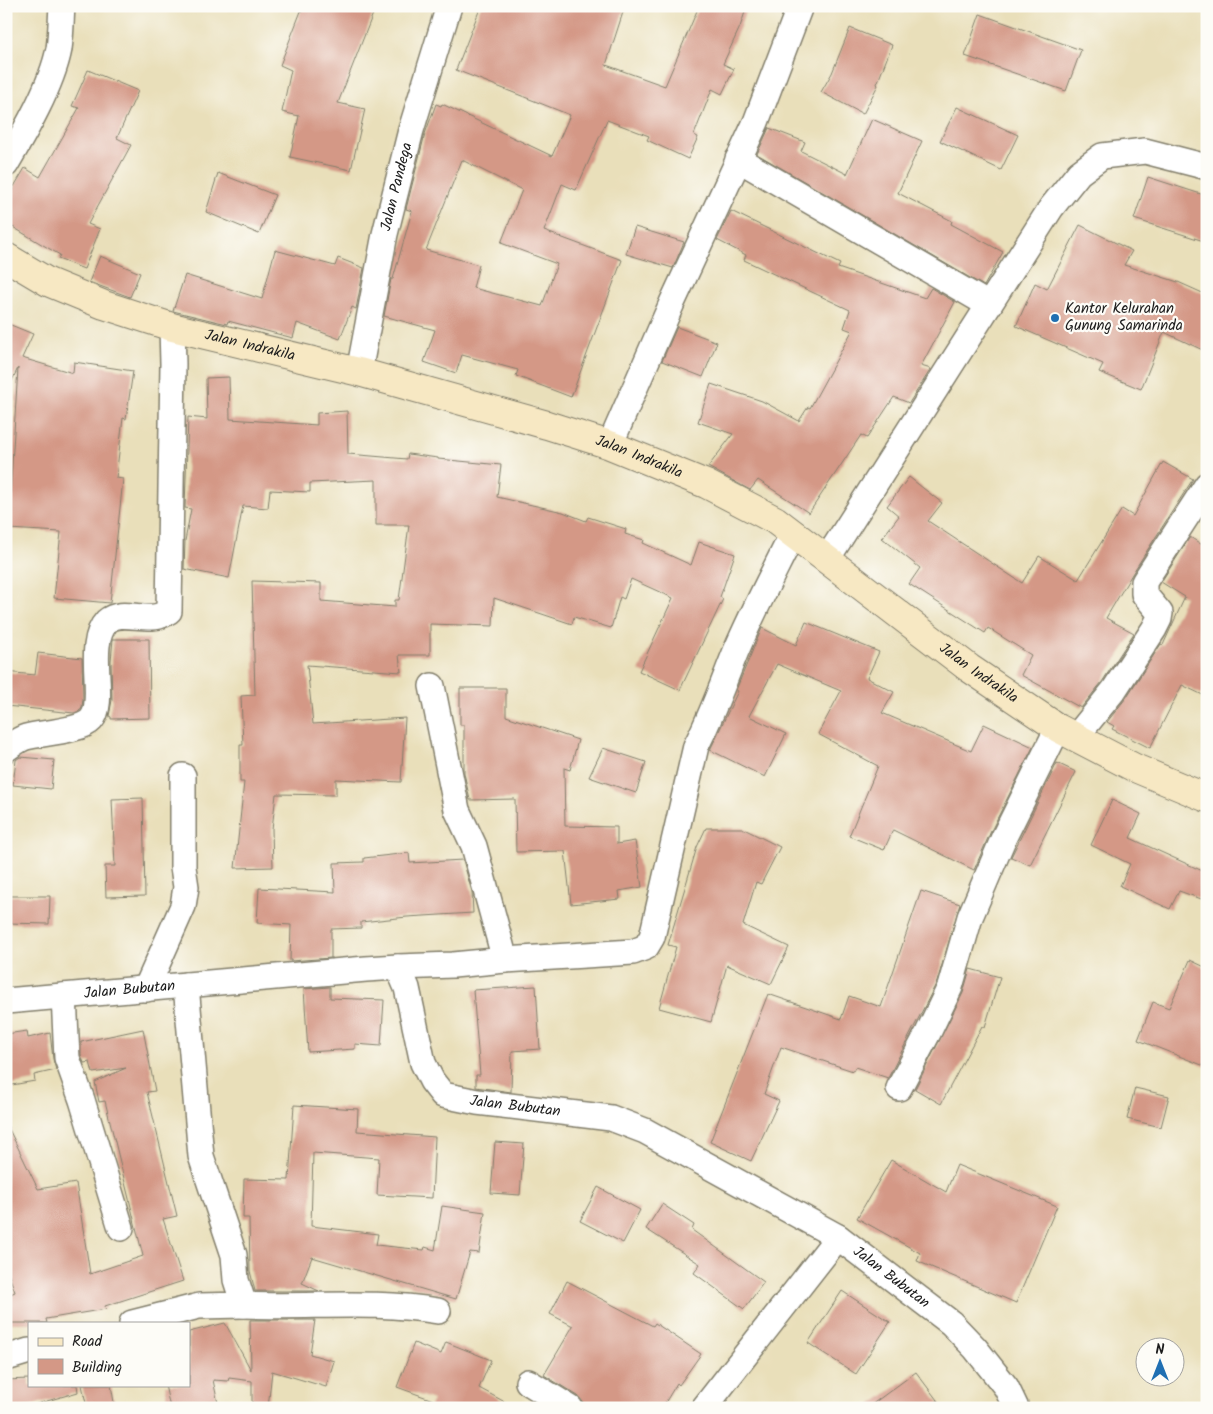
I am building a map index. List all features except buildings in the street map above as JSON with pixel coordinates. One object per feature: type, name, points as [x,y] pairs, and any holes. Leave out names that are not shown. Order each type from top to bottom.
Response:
[{"type":"street","points":[[6,164],[22,137],[49,80],[59,49],[62,6]]},
{"type":"street","name":"Jalan Pandega","points":[[359,372],[385,234],[411,130],[449,6]]},
{"type":"street","points":[[610,445],[672,304],[756,122],[800,6]]},
{"type":"street","points":[[827,559],[1051,208],[1078,173],[1102,156],[1145,151],[1207,167]]},
{"type":"street","points":[[738,159],[989,305]]},
{"type":"street","name":"Jalan Indrakila","points":[[6,257],[48,282],[104,305],[172,326],[359,372],[547,425],[610,445],[706,484],[775,520],[969,668],[1067,733],[1134,768],[1207,798]]},
{"type":"street","points":[[6,749],[24,737],[80,727],[90,722],[94,717],[97,701],[96,651],[99,633],[108,621],[117,615],[158,616],[169,611],[172,326]]},
{"type":"street","points":[[899,1088],[950,987],[970,917],[1004,837],[1067,733],[1114,690],[1154,629],[1160,612],[1144,594],[1144,582],[1207,485]]},
{"type":"street","points":[[398,967],[453,965],[633,952],[646,947],[652,938],[696,746],[710,719],[736,650],[755,608],[793,533]]},
{"type":"street","points":[[432,686],[457,810],[474,846],[505,960]]},
{"type":"street","points":[[146,989],[183,906],[186,887],[183,867],[183,776]]},
{"type":"street","name":"Jalan Bubutan","points":[[6,1001],[398,967],[407,988],[423,1063],[432,1082],[443,1095],[477,1102],[611,1118],[645,1131],[838,1237],[951,1323],[975,1348],[1006,1387],[1016,1408]]},
{"type":"street","points":[[186,985],[201,1156],[234,1255],[236,1280],[244,1305]]},
{"type":"street","points":[[64,996],[68,1058],[121,1228]]},
{"type":"street","points":[[704,1408],[838,1237]]},
{"type":"street","points":[[136,1322],[199,1306],[376,1304],[410,1306],[438,1311]]},
{"type":"street","points":[[6,1358],[28,1351]]},
{"type":"street","points":[[528,1382],[570,1408]]},
{"type":"place","name":"Kantor Kelurahan Gunung Samarinda","points":[[1055,318]]}]
